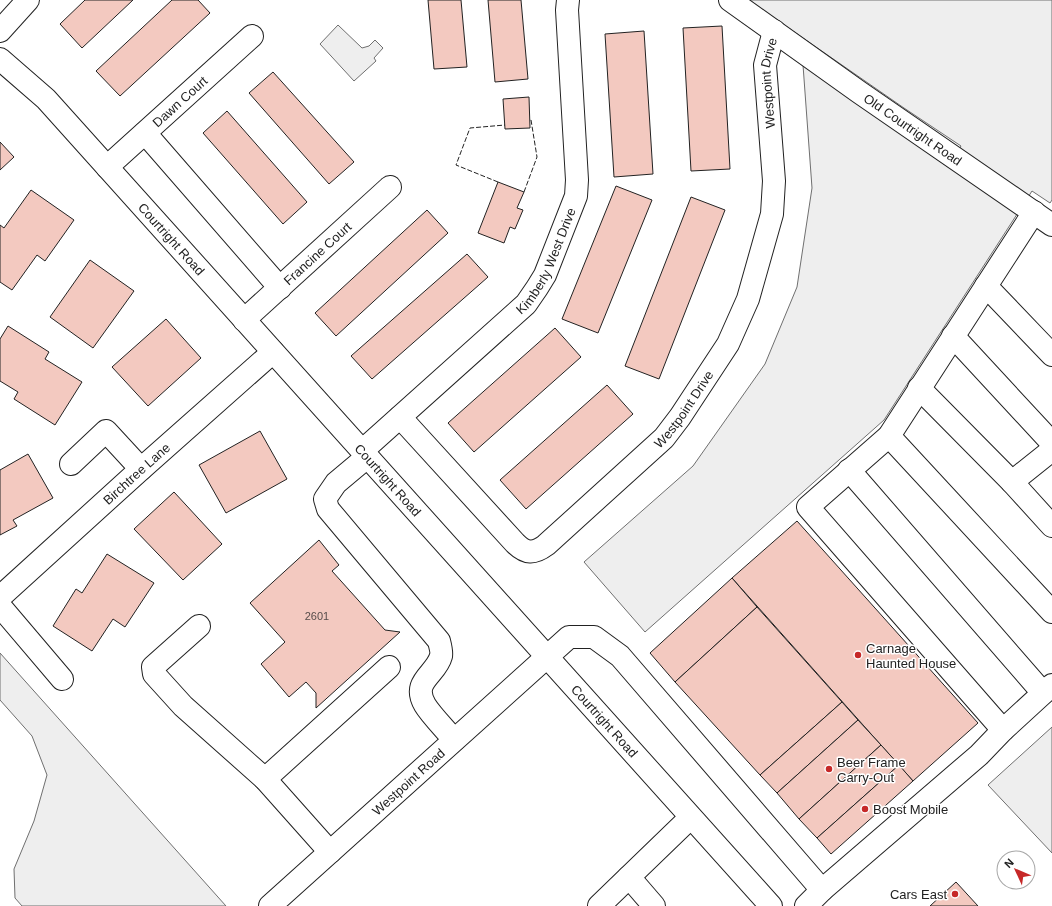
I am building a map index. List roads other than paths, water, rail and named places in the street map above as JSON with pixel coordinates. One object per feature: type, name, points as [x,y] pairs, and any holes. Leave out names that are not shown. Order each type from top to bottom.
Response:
[{"type":"street","points":[[0,31],[28,0]]},
{"type":"street","name":"Kimberly West Drive","points":[[454,740],[425,704],[420,692],[424,680],[437,665],[441,655],[439,641],[328,509],[326,499],[336,483],[400,417],[526,304],[545,275],[576,196],[577,172],[566,10],[568,0]]},
{"type":"street","name":"Old Courtright Road","points":[[730,0],[865,96],[1052,225]]},
{"type":"street","name":"Westpoint Drive","points":[[400,417],[515,543],[521,549],[530,552],[539,550],[546,545],[664,438],[680,417],[728,344],[748,299],[772,214],[774,181],[765,65],[774,31]]},
{"type":"street","name":"Dawn Court","points":[[107,167],[252,36]]},
{"type":"street","name":"Courtright Road","points":[[0,59],[46,99],[690,818],[762,903]]},
{"type":"street","points":[[144,133],[280,288]]},
{"type":"street","name":"Francine Court","points":[[244,320],[390,187]]},
{"type":"street","points":[[1003,730],[808,507],[888,436],[1034,212]]},
{"type":"street","points":[[986,286],[1052,355]]},
{"type":"street","points":[[953,336],[1052,443]]},
{"type":"street","name":"Birchtree Lane","points":[[0,596],[273,352]]},
{"type":"street","points":[[919,388],[1012,482],[1052,526]]},
{"type":"street","points":[[71,464],[106,431],[141,469]]},
{"type":"street","points":[[888,436],[1052,612]]},
{"type":"street","points":[[1012,482],[1052,450]]},
{"type":"street","points":[[806,906],[822,890],[979,755],[1003,730],[1048,689],[849,470]]},
{"type":"street","points":[[0,606],[62,679]]},
{"type":"street","points":[[199,626],[153,667],[154,674],[183,706],[266,779],[330,852]]},
{"type":"street","name":"Westpoint Road","points":[[270,906],[569,637],[594,637],[620,656],[822,890]]},
{"type":"street","points":[[266,779],[389,667]]},
{"type":"street","points":[[599,906],[690,818]]},
{"type":"street","points":[[629,877],[654,906]]},
{"type":"place","name":"Carnage Haunted House","points":[[858,655]]},
{"type":"place","name":"Beer Frame Carry-Out","points":[[829,769]]},
{"type":"place","name":"Boost Mobile","points":[[865,809]]},
{"type":"place","name":"Cars East","points":[[955,894]]}]
